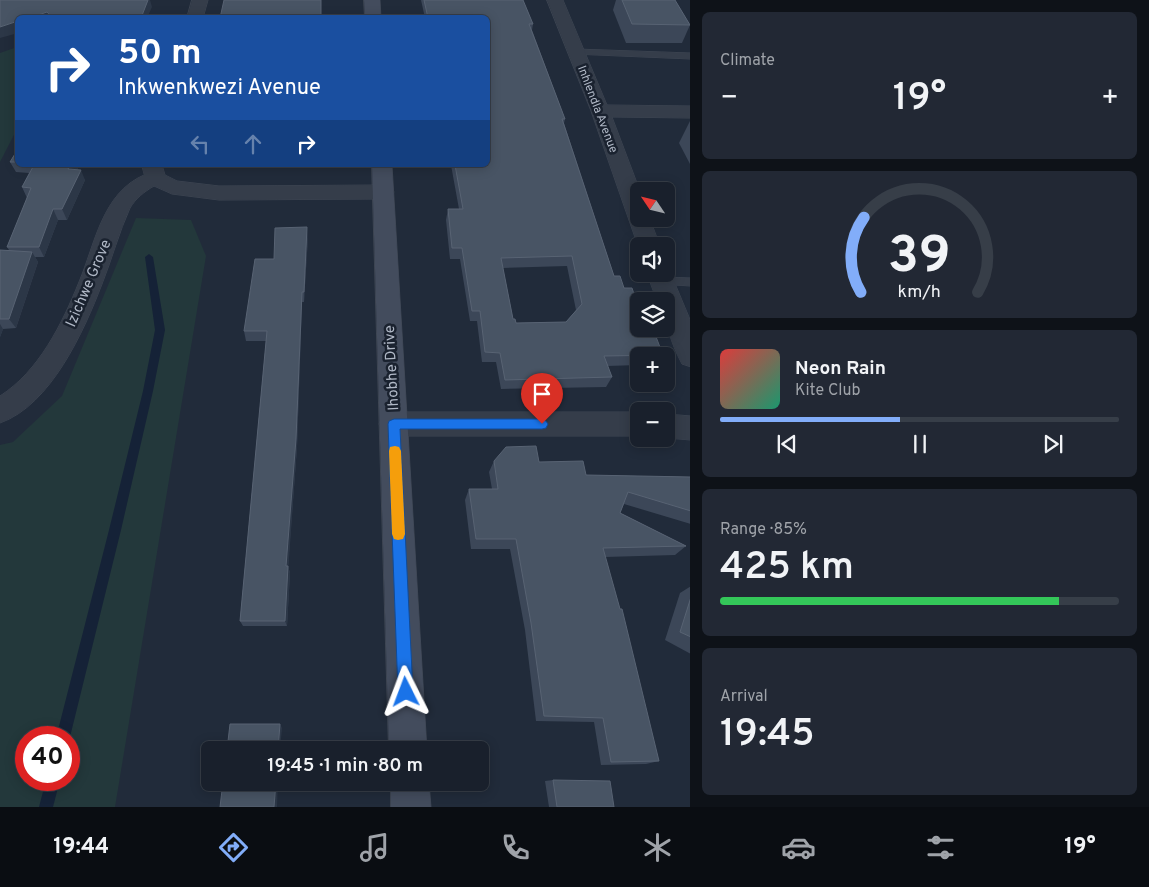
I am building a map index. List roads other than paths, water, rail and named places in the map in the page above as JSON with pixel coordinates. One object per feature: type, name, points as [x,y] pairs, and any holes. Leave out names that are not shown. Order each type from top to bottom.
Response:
[{"type":"street","points":[[196,15],[200,0]]},
{"type":"street","points":[[372,0],[373,15]]},
{"type":"street","name":"Inhlendla Avenue","points":[[555,0],[600,111],[630,194]]},
{"type":"street","points":[[600,111],[690,112]]},
{"type":"street","name":"Izichwe Grove","points":[[0,412],[25,394],[49,362],[74,321],[90,287],[113,223],[128,194],[153,171],[172,187],[219,193],[382,179]]},
{"type":"street","name":"Ihobhe Drive","points":[[382,179],[408,741]]},
{"type":"street","points":[[662,282],[690,357]]},
{"type":"street","points":[[394,424],[630,424]]},
{"type":"street","points":[[675,427],[690,428]]},
{"type":"street","points":[[410,791],[411,807]]},
{"type":"lane","points":[[576,52],[690,56]]},
{"type":"lane","points":[[675,280],[690,282]]},
{"type":"waterway","points":[[66,726],[148,391],[160,330],[149,257]]},
{"type":"waterway","points":[[46,807],[50,791]]}]
